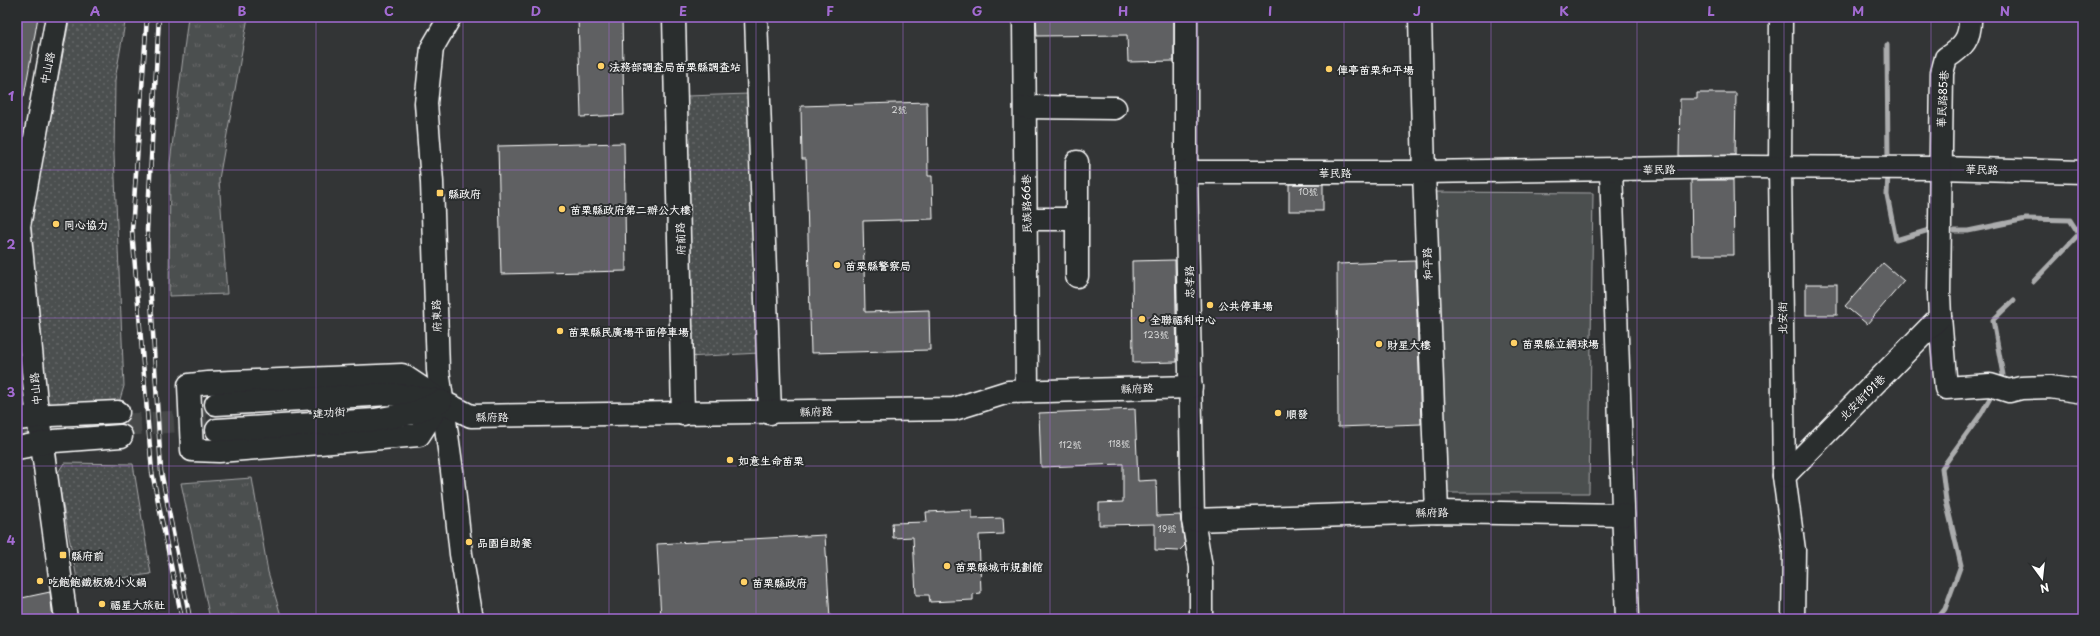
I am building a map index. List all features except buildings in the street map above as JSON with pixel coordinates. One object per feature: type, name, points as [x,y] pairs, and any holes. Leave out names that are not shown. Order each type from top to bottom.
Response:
[{"type":"street","name":"中山路","points":[[57,17],[18,226],[45,430],[66,619]]},
{"type":"street","name":"府東路","points":[[450,17],[432,48],[426,103],[432,182],[438,370],[441,401],[452,471],[460,554],[472,619]]},
{"type":"street","name":"府前路","points":[[674,17],[683,414]]},
{"type":"street","points":[[756,17],[770,413]]},
{"type":"street","name":"民族路66巷","points":[[1024,17],[1028,391]]},
{"type":"street","name":"忠孝路","points":[[1186,17],[1186,172],[1193,520],[1201,567],[1201,619]]},
{"type":"street","name":"和平路","points":[[1420,17],[1424,172],[1437,512]]},
{"type":"street","name":"北安街","points":[[1781,17],[1780,168],[1784,476],[1794,550],[1793,619]]},
{"type":"street","name":"華民路85巷","points":[[1940,168],[1942,73],[1946,58],[1961,48],[1966,42],[1970,17]]},
{"type":"street","points":[[1025,107],[1115,108]]},
{"type":"street","points":[[1077,162],[1077,276]]},
{"type":"street","name":"華民路","points":[[1186,172],[1234,173],[1611,170],[1744,166],[1780,168],[1940,168],[2083,172]]},
{"type":"street","points":[[1940,168],[1938,294],[1946,388],[1995,387],[2010,392],[2021,388],[2050,387],[2083,392]]},
{"type":"street","points":[[1611,170],[1627,619]]},
{"type":"street","points":[[1026,218],[1077,219]]},
{"type":"street","name":"北安街191巷","points":[[1784,476],[1940,317]]},
{"type":"street","name":"縣府路","points":[[441,401],[419,435],[219,451],[192,450],[189,385],[402,375],[441,401],[471,416],[770,413],[954,409],[1008,392],[1191,387]]},
{"type":"street","name":"建功街","points":[[216,418],[410,406],[441,401]]},
{"type":"street","points":[[17,419],[45,430],[54,441],[119,425]]},
{"type":"street","points":[[17,448],[45,430]]},
{"type":"street","name":"縣府路","points":[[1193,520],[1437,512],[1623,515]]},
{"type":"green space","points":[[70,17],[126,17],[115,80],[114,155],[124,386],[118,406],[45,406],[30,222]]},
{"type":"green space","points":[[188,17],[248,17],[219,179],[227,294],[169,296],[170,163]]},
{"type":"green space","points":[[749,94],[759,353],[687,357],[687,96]]},
{"type":"green space","name":"苗栗縣立網球場","points":[[1434,192],[1593,193],[1589,493],[1441,493]]},
{"type":"green space","points":[[64,463],[133,464],[151,574],[78,584],[57,474]]},
{"type":"green space","points":[[252,478],[268,572],[282,619],[210,619],[181,483]]},
{"type":"waterway","points":[[1887,45],[1888,162]]},
{"type":"waterway","points":[[1888,172],[1887,195],[1896,240],[1929,230]]},
{"type":"waterway","points":[[1955,231],[1968,231],[2026,219],[2070,220],[2079,234],[2033,282]]},
{"type":"waterway","points":[[1998,382],[2003,375],[1993,320],[2014,300]]},
{"type":"waterway","points":[[1937,619],[1945,609],[1961,565],[1946,501],[1942,468],[1981,414],[1994,391]]},
{"type":"tunnel","points":[[119,425],[217,419]]},
{"type":"tunnel","points":[[17,433],[54,428]]},
{"type":"railway","points":[[147,17],[132,230],[152,472],[182,619]]},
{"type":"railway","points":[[159,17],[147,230],[161,471],[190,619]]},
{"type":"place","name":"法務部調查局苗栗縣調查站","points":[[601,66]]},
{"type":"place","name":"俥亭苗栗和平場","points":[[1329,69]]},
{"type":"place","name":"縣政府","points":[[440,193]]},
{"type":"place","name":"苗栗縣政府第二辦公大樓","points":[[562,209]]},
{"type":"place","name":"同心協力","points":[[56,224]]},
{"type":"place","name":"苗栗縣警察局","points":[[837,265]]},
{"type":"place","name":"公共停車場","points":[[1210,305]]},
{"type":"place","name":"全聯福利中心","points":[[1142,319]]},
{"type":"place","name":"苗栗縣民廣場平面停車場","points":[[560,331]]},
{"type":"place","name":"苗栗縣立網球場","points":[[1514,343]]},
{"type":"place","name":"財星大樓","points":[[1379,344]]},
{"type":"place","name":"順發","points":[[1278,413]]},
{"type":"place","name":"如意生命苗栗","points":[[730,460]]},
{"type":"place","name":"品園自助餐","points":[[469,542]]},
{"type":"place","name":"縣府前","points":[[63,555]]},
{"type":"place","name":"苗栗縣城市規劃館","points":[[947,566]]},
{"type":"place","name":"吃飽飽鐵板燒小火鍋","points":[[40,581]]},
{"type":"place","name":"苗栗縣政府","points":[[744,582]]},
{"type":"place","name":"福星大旅社","points":[[102,604]]}]
